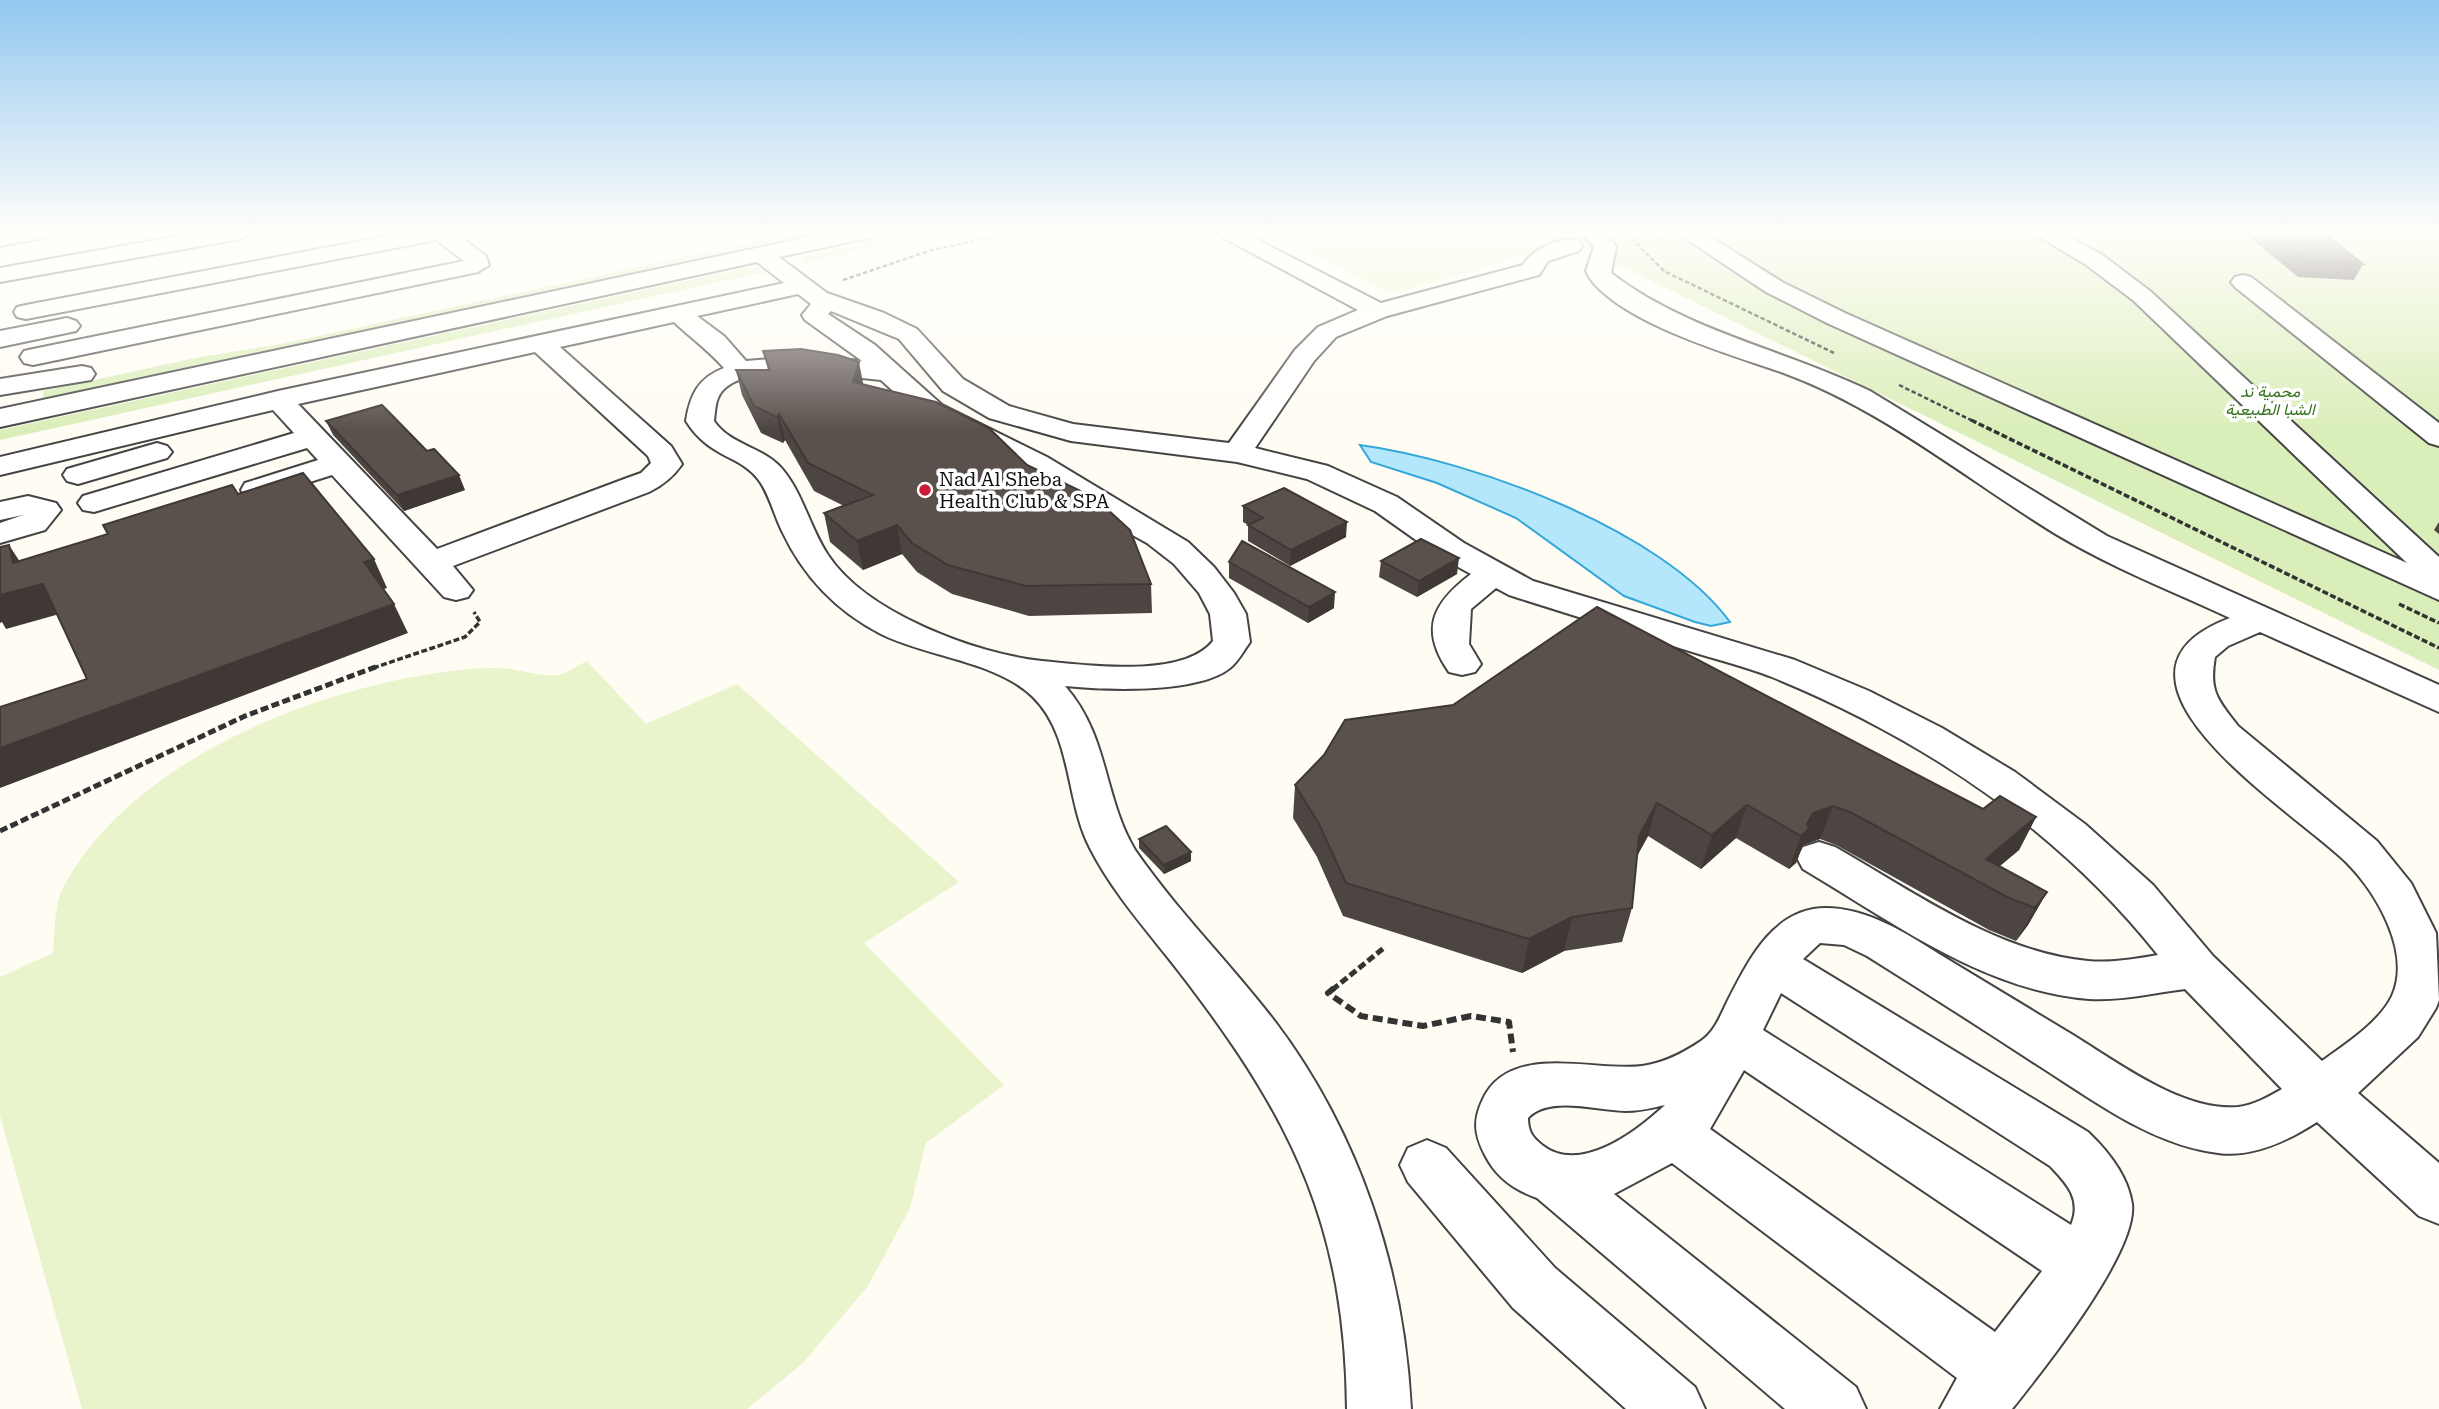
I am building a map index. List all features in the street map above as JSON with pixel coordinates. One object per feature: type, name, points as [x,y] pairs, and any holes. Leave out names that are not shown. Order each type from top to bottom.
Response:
[{"type":"street","points":[[0,317],[101,298]]},
{"type":"street","points":[[0,339],[211,298]]},
{"type":"street","points":[[0,364],[320,298]]},
{"type":"street","points":[[405,306],[493,298]]},
{"type":"street","points":[[0,418],[641,298]]},
{"type":"street","points":[[78,475],[285,407],[540,343],[688,311],[721,298]]},
{"type":"street","points":[[812,298],[819,307],[814,315],[859,346],[915,399],[953,424],[1029,459],[1166,541],[1208,579],[1223,602],[1233,626],[1234,638],[1228,651],[1198,670],[1152,677],[1083,676],[1017,670]]},
{"type":"street","points":[[839,298],[908,334],[953,385],[999,412],[1032,423],[1113,439],[1237,453],[1317,472],[1353,487],[1506,581],[1782,667],[1856,699],[1928,737],[2000,782],[2070,835],[2137,897],[2196,969],[2319,1092],[2439,1199]]},
{"type":"street","points":[[1352,298],[1378,311]]},
{"type":"street","points":[[1237,453],[1314,344],[1345,322],[1427,298]]},
{"type":"street","points":[[1630,298],[1699,335],[1800,370],[1860,396],[2050,518],[2146,568],[2439,700]]},
{"type":"street","points":[[1795,298],[2439,590]]},
{"type":"street","points":[[2144,298],[2439,575]]},
{"type":"street","points":[[2262,298],[2439,438]]},
{"type":"street","points":[[688,311],[701,334],[728,356],[762,366],[807,362],[886,373]]},
{"type":"street","points":[[431,563],[638,485],[652,479],[667,464],[662,452],[540,343]]},
{"type":"street","points":[[728,356],[711,389],[702,400],[700,421],[715,441],[760,464],[771,474],[816,563],[831,580],[850,597],[898,629],[929,642],[1017,670],[1043,685],[1063,705],[1077,729],[1096,810],[1111,846],[1134,883],[1166,919],[1265,1049],[1331,1166],[1356,1237],[1372,1316],[1378,1409]]},
{"type":"street","points":[[0,466],[515,363]]},
{"type":"street","points":[[0,387],[105,369]]},
{"type":"street","points":[[285,407],[456,590]]},
{"type":"street","points":[[94,503],[312,437]]},
{"type":"street","points":[[234,496],[336,464]]},
{"type":"street","points":[[7,525],[42,558]]},
{"type":"street","points":[[1462,664],[1451,644],[1450,635],[1454,620],[1476,614],[1506,581]]},
{"type":"street","points":[[1557,1182],[1584,1181],[1608,1171],[1642,1153],[1672,1132],[1696,1107],[1714,1080],[1773,964],[1790,940],[1806,928],[1830,925],[1858,930],[2119,1090],[2152,1108],[2187,1122],[2221,1129],[2252,1129],[2275,1119],[2319,1092],[2394,1032],[2412,1007],[2420,979],[2418,948],[2407,916],[2388,883],[2362,851],[2330,822],[2221,734],[2200,706],[2192,680],[2194,659],[2208,641],[2258,620]]},
{"type":"street","points":[[1077,729],[1088,711],[1105,696],[1152,677]]},
{"type":"street","points":[[1819,858],[1971,944],[2009,962],[2050,974],[2090,980],[2196,969]]},
{"type":"street","points":[[1672,1132],[1987,1391],[2044,1319],[2079,1264],[2104,1214],[2101,1192],[2069,1149],[1773,964]]},
{"type":"street","points":[[1730,1044],[1703,1068],[1675,1081],[1641,1088],[1606,1090],[1543,1083],[1520,1091],[1505,1107],[1502,1129],[1511,1152],[1531,1171],[1557,1182],[1834,1409]]},
{"type":"street","points":[[1730,1044],[2079,1264]]},
{"type":"street","points":[[1427,1165],[1534,1288],[1673,1409]]},
{"type":"path","points":[[1719,298],[1834,353]]},
{"type":"path","points":[[1896,383],[2439,648]]},
{"type":"path","points":[[0,831],[245,716],[329,683],[465,636],[480,622],[456,590]]},
{"type":"path","points":[[1385,947],[1328,993],[1361,1016],[1423,1026],[1471,1016],[1508,1022],[1520,1091]]},
{"type":"green space","points":[[496,298],[541,298],[44,404],[43,391],[200,357],[286,343]]},
{"type":"green space","points":[[587,298],[599,298],[43,419],[43,414]]},
{"type":"green space","points":[[608,298],[647,298],[0,440],[0,430]]},
{"type":"green space","name":"محمية ند الشبا الطبيعية","points":[[1686,298],[2439,298],[2439,670]]},
{"type":"green space","points":[[587,661],[646,724],[737,684],[959,882],[864,943],[1004,1085],[926,1143],[910,1208],[868,1286],[803,1363],[747,1409],[82,1409],[0,1116],[0,977],[53,953],[59,897],[92,844],[132,804],[179,768],[231,738],[286,713],[343,694],[399,680],[481,668],[558,675]]},
{"type":"water","points":[[1360,445],[1455,466],[1561,504],[1612,529],[1659,557],[1699,588],[1730,622],[1711,626],[1624,596],[1516,518],[1437,483],[1371,462]]},
{"type":"building","points":[[801,349],[838,355],[859,362],[853,382],[936,402],[989,428],[1027,465],[1095,498],[1130,530],[1151,584],[1026,586],[948,565],[912,543],[897,525],[857,541],[824,513],[873,495],[808,463],[779,414],[777,417],[754,406],[736,370],[770,370],[763,351]]},
{"type":"building","points":[[382,405],[427,451],[434,449],[459,475],[397,495],[326,421]]},
{"type":"building","points":[[303,473],[374,559],[364,562],[394,604],[0,748],[0,707],[87,679],[43,584],[0,595],[0,547],[9,545],[13,563],[108,534],[103,525],[232,485],[238,494]]},
{"type":"building","points":[[1284,488],[1347,522],[1291,550],[1248,525],[1263,518],[1243,506]]},
{"type":"building","points":[[1421,539],[1459,558],[1419,581],[1381,561]]},
{"type":"building","points":[[1242,541],[1335,592],[1309,607],[1229,562]]},
{"type":"building","points":[[1597,607],[1983,809],[2000,796],[2036,817],[1986,859],[2047,892],[2035,908],[2007,897],[1850,812],[1833,806],[1813,813],[1807,824],[1809,829],[1801,836],[1747,805],[1712,835],[1657,803],[1639,836],[1632,908],[1572,917],[1529,939],[1346,883],[1319,824],[1295,785],[1324,755],[1345,720],[1453,705]]},
{"type":"building","points":[[1166,826],[1191,852],[1164,865],[1139,839]]},
{"type":"place","name":"Nad Al Sheba Health Club & SPA","points":[[925,490]]}]
